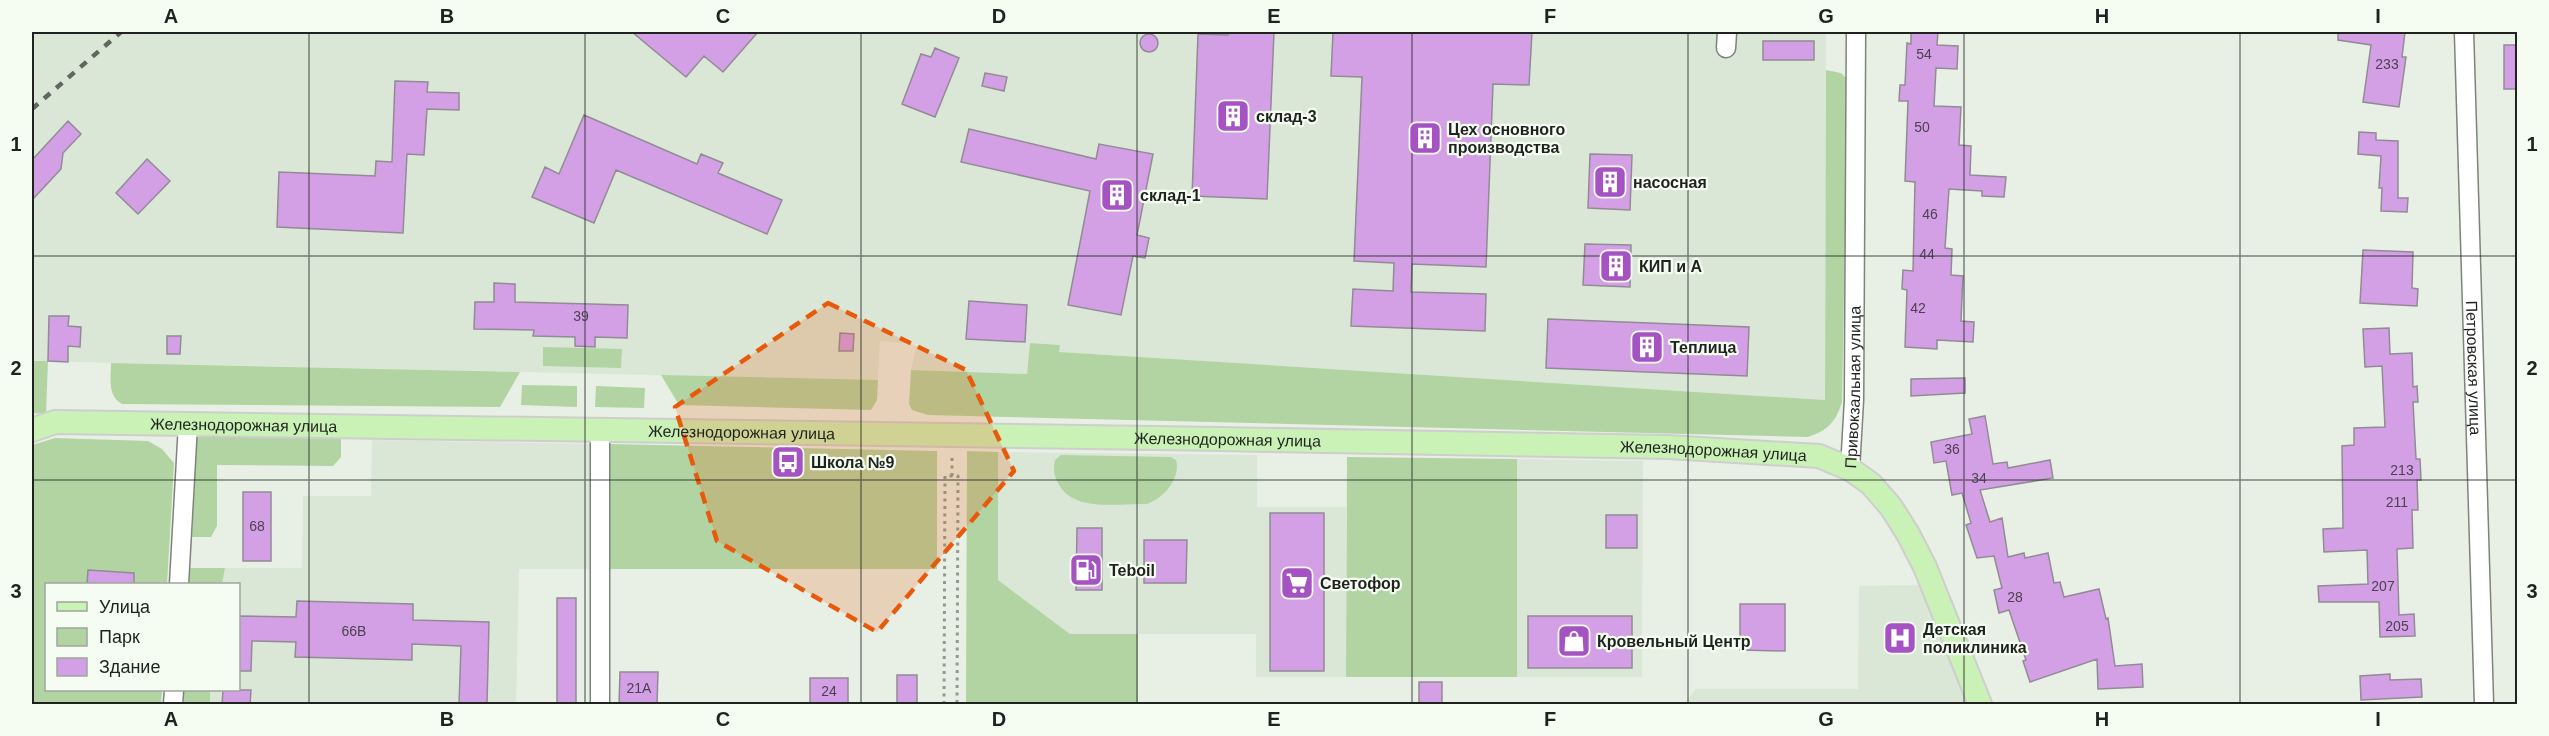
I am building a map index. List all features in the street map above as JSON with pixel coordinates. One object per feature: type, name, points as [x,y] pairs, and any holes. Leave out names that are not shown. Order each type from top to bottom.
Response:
[{"type":"main road","points":[[32,421],[55,422]]},
{"type":"main road","name":"Железнодорожная улица","points":[[32,430],[55,422],[1668,447],[1804,454],[1832,459],[1850,469]]},
{"type":"main road","name":"Привокзальная улица","points":[[1850,469],[1880,493],[1913,543],[1925,567],[1980,705]]},
{"type":"street","name":"Привокзальная улица","points":[[1850,469],[1854,400],[1856,32]]},
{"type":"street","name":"Петровская улица","points":[[2464,32],[2484,705]]},
{"type":"street","points":[[179,583],[188,424]]},
{"type":"street","points":[[600,429],[600,705]]},
{"type":"path","points":[[944,705],[945,476],[958,476],[957,705]]},
{"type":"highlighted area","points":[[828,303],[966,370],[1014,471],[877,632],[717,541],[675,407]]},
{"type":"shaded area","points":[[32,32],[1826,32],[1825,400],[1058,352],[1060,345],[1030,343],[1027,374],[911,370],[917,344],[880,341],[878,380],[32,361]]},
{"type":"shaded area","points":[[372,440],[593,444],[592,569],[519,569],[516,704],[210,704],[210,691],[240,691],[240,583],[222,583],[225,568],[302,568],[303,496],[371,496]]},
{"type":"shaded area","points":[[998,452],[1257,455],[1257,507],[1346,507],[1346,677],[1256,677],[1256,634],[1070,634],[998,580]]},
{"type":"shaded area","points":[[1517,459],[1643,461],[1642,677],[1517,677]]},
{"type":"shaded area","name":"Детская поликлиника","points":[[1920,585],[1968,704],[1685,704],[1695,689],[1858,689],[1859,586]]},
{"type":"green space","points":[[1826,70],[1841,73],[1848,80],[1842,402],[1830,425],[1815,435],[1808,437],[928,415],[912,410],[909,404],[911,370],[1027,374],[1030,343],[1060,345],[1059,352],[1825,400]]},
{"type":"green space","points":[[543,347],[622,349],[621,368],[543,366]]},
{"type":"green space","points":[[32,361],[48,361],[46,414],[32,413]]},
{"type":"green space","points":[[111,363],[520,372],[500,407],[122,404],[112,391]]},
{"type":"green space","points":[[661,375],[878,380],[877,400],[871,410],[679,405]]},
{"type":"green space","points":[[522,385],[577,386],[577,407],[521,405]]},
{"type":"green space","points":[[596,386],[645,388],[644,408],[595,407]]},
{"type":"green space","points":[[197,436],[341,439],[341,457],[333,466],[217,465],[217,526],[211,537],[192,537]]},
{"type":"green space","points":[[55,438],[148,441],[162,449],[174,463],[167,583],[45,583],[45,691],[162,691],[161,704],[32,704],[32,445]]},
{"type":"green space","points":[[610,444],[937,451],[937,569],[610,569]]},
{"type":"green space","points":[[967,451],[998,452],[998,580],[1070,634],[1138,634],[1138,704],[966,704]]},
{"type":"green space","points":[[1061,455],[1171,457],[1176,460],[1177,467],[1170,487],[1147,504],[1085,503],[1074,499],[1058,483],[1054,466],[1055,460]]},
{"type":"green space","points":[[1347,457],[1517,459],[1517,677],[1346,677]]},
{"type":"green space","points":[[190,568],[225,568],[222,583],[189,583]]},
{"type":"green space","points":[[184,691],[210,691],[210,704],[184,704]]},
{"type":"building","points":[[632,32],[758,32],[723,72],[704,56],[686,77]]},
{"type":"building","name":"склад-3","points":[[1228,32],[1274,32],[1267,199],[1192,196],[1198,34],[1228,35]]},
{"type":"building","points":[[1333,32],[1532,32],[1529,85],[1493,84],[1486,267],[1412,264],[1411,292],[1486,294],[1485,331],[1351,326],[1353,289],[1393,291],[1394,263],[1354,261],[1362,77],[1331,76]]},
{"type":"building","points":[[1911,32],[1938,32],[1937,45],[1958,46],[1957,69],[1936,68],[1934,106],[1961,107],[1959,145],[1971,146],[1970,175],[2006,177],[2004,197],[1982,196],[1982,191],[1949,189],[1945,248],[1952,249],[1951,275],[1963,276],[1961,321],[1974,322],[1973,342],[1937,340],[1937,349],[1905,347],[1907,290],[1902,289],[1903,270],[1913,271],[1915,182],[1905,181],[1908,101],[1899,101],[1900,85],[1905,85],[1907,43],[1911,44]]},
{"type":"building","points":[[2338,32],[2405,32],[2402,57],[2406,57],[2399,107],[2363,102],[2371,45],[2338,40]]},
{"type":"building","points":[[1149,34],[1155,37],[1158,43],[1155,49],[1149,52],[1143,49],[1140,43],[1143,37]]},
{"type":"building","points":[[1763,41],[1814,41],[1814,60],[1763,60]]},
{"type":"building","points":[[2504,45],[2517,45],[2517,89],[2504,89]]},
{"type":"building","points":[[935,48],[959,58],[935,117],[902,104],[921,54],[931,57]]},
{"type":"building","points":[[985,73],[1007,77],[1004,91],[982,86]]},
{"type":"building","points":[[395,81],[428,82],[427,92],[459,93],[459,110],[427,109],[424,155],[407,154],[403,233],[277,227],[279,172],[375,176],[376,161],[392,162]]},
{"type":"building","points":[[584,115],[697,164],[701,154],[723,163],[718,173],[782,200],[767,234],[616,170],[594,223],[532,197],[545,167],[559,174]]},
{"type":"building","points":[[68,121],[81,134],[63,153],[61,169],[32,200],[32,160]]},
{"type":"building","name":"склад-1","points":[[969,129],[1096,159],[1099,144],[1153,154],[1137,235],[1149,238],[1145,258],[1133,256],[1121,315],[1068,305],[1090,191],[961,162]]},
{"type":"building","points":[[2359,132],[2376,133],[2376,140],[2398,141],[2398,198],[2408,198],[2407,212],[2381,211],[2382,188],[2379,188],[2381,156],[2358,154]]},
{"type":"building","name":"насосная","points":[[1590,154],[1632,155],[1630,210],[1588,208]]},
{"type":"building","points":[[147,159],[170,181],[138,214],[116,193]]},
{"type":"building","name":"КИП и А","points":[[1585,244],[1631,245],[1630,287],[1583,285]]},
{"type":"building","points":[[2363,250],[2413,252],[2412,288],[2418,289],[2417,306],[2360,303]]},
{"type":"building","points":[[494,283],[515,284],[515,302],[628,305],[627,338],[595,337],[595,347],[575,346],[575,337],[533,336],[534,330],[474,329],[475,302],[494,302]]},
{"type":"building","points":[[969,301],[1027,305],[1025,342],[966,339]]},
{"type":"building","points":[[49,316],[69,316],[68,326],[81,327],[80,347],[68,346],[68,362],[48,361]]},
{"type":"building","name":"Теплица","points":[[1548,319],[1749,327],[1747,376],[1546,368]]},
{"type":"building","points":[[2389,328],[2390,354],[2412,353],[2413,387],[2417,386],[2418,402],[2413,402],[2416,459],[2420,459],[2421,480],[2417,480],[2418,510],[2412,510],[2413,548],[2397,549],[2399,615],[2414,614],[2415,636],[2380,637],[2379,602],[2319,602],[2318,586],[2368,584],[2367,550],[2324,552],[2323,529],[2343,528],[2342,446],[2354,445],[2354,428],[2385,427],[2382,366],[2365,367],[2363,329]]},
{"type":"building","points":[[840,333],[854,334],[853,351],[839,351]]},
{"type":"building","points":[[167,336],[181,336],[180,354],[167,354]]},
{"type":"building","points":[[1965,378],[1965,393],[1911,396],[1911,379]]},
{"type":"building","points":[[1985,416],[1993,464],[2007,462],[2008,468],[2050,460],[2053,478],[1980,490],[1990,522],[2002,518],[2008,557],[2024,553],[2025,558],[2048,553],[2054,583],[2060,582],[2064,597],[2099,589],[2106,619],[2108,618],[2115,666],[2142,664],[2143,687],[2098,689],[2097,659],[2030,682],[2023,661],[2026,660],[2009,610],[1999,613],[1994,590],[2002,588],[1994,556],[1977,558],[1966,525],[1971,523],[1962,493],[1952,495],[1946,461],[1934,463],[1931,442],[1972,434],[1969,419]]},
{"type":"building","points":[[243,492],[271,492],[271,561],[243,561]]},
{"type":"building","points":[[1270,513],[1324,513],[1324,671],[1270,671]]},
{"type":"building","points":[[1606,515],[1637,515],[1637,548],[1606,548]]},
{"type":"building","points":[[1077,528],[1102,528],[1102,590],[1076,590]]},
{"type":"building","points":[[1144,540],[1187,540],[1186,583],[1144,583]]},
{"type":"building","points":[[88,570],[134,573],[134,583],[87,583]]},
{"type":"building","points":[[557,598],[576,598],[576,705],[557,705]]},
{"type":"building","points":[[297,601],[413,604],[413,620],[489,622],[487,705],[459,705],[461,646],[412,644],[412,660],[295,657],[296,642],[252,641],[251,671],[240,671],[240,616],[296,617]]},
{"type":"building","points":[[1740,604],[1785,604],[1785,651],[1740,650]]},
{"type":"building","points":[[1528,616],[1632,616],[1632,668],[1528,668]]},
{"type":"building","points":[[620,672],[658,672],[657,705],[619,705]]},
{"type":"building","points":[[2390,674],[2390,680],[2421,679],[2422,697],[2361,700],[2360,676]]},
{"type":"building","points":[[897,675],[917,675],[917,705],[897,705]]},
{"type":"building","points":[[810,678],[848,678],[848,705],[810,705]]},
{"type":"building","points":[[1419,682],[1442,682],[1442,705],[1419,705]]},
{"type":"building","points":[[251,690],[250,705],[222,705],[223,691]]},
{"type":"railway","points":[[32,109],[121,32]]},
{"type":"place","name":"склад-3","points":[[1233,116]]},
{"type":"place","name":"Цех основного производства","points":[[1425,138]]},
{"type":"place","name":"насосная","points":[[1610,182]]},
{"type":"place","name":"склад-1","points":[[1117,195]]},
{"type":"place","name":"КИП и А","points":[[1616,266]]},
{"type":"place","name":"Теплица","points":[[1647,347]]},
{"type":"place","name":"Школа №9","points":[[788,462]]},
{"type":"place","name":"Teboil","points":[[1086,570]]},
{"type":"place","name":"Светофор","points":[[1297,583]]},
{"type":"place","name":"Детская поликлиника","points":[[1900,638]]},
{"type":"place","name":"Кровельный Центр","points":[[1574,641]]}]
